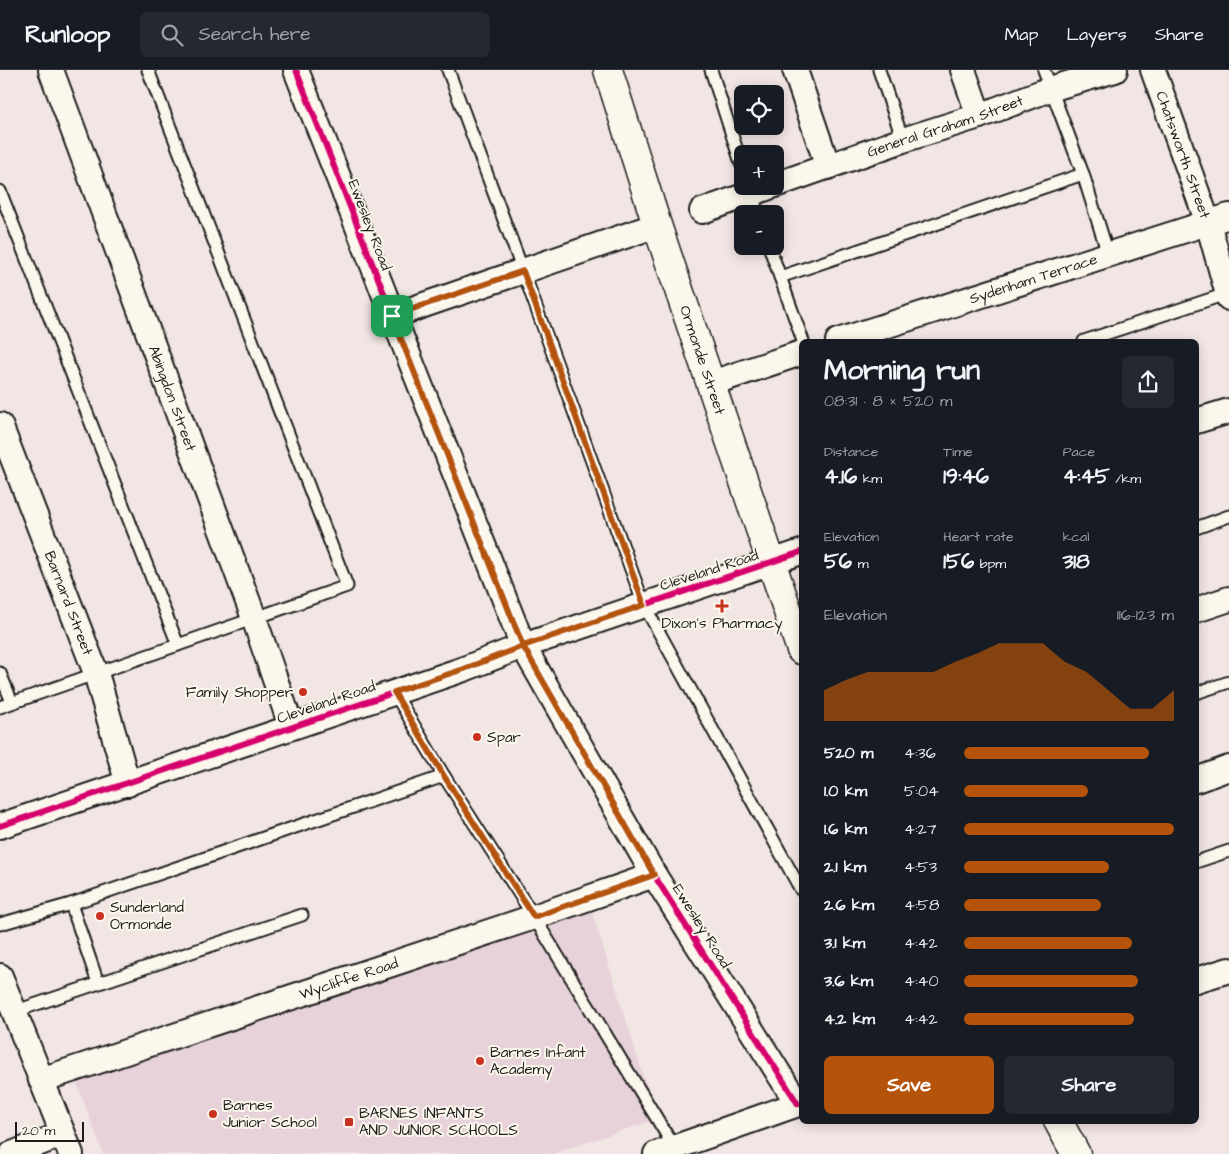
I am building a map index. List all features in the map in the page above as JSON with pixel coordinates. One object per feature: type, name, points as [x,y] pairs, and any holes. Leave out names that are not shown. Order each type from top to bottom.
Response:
[{"type":"street","name":"Abingdon Street","points":[[51,70],[254,618],[291,726]]},
{"type":"street","name":"Ewesley Road","points":[[296,70],[523,646],[654,875],[799,1101]]},
{"type":"street","name":"Ormonde Street","points":[[608,70],[657,225],[799,644]]},
{"type":"street","points":[[796,70],[828,167]]},
{"type":"street","points":[[963,70],[979,116]]},
{"type":"street","name":"General Graham Street","points":[[784,184],[902,140],[979,116],[1047,80],[1115,70]]},
{"type":"street","name":"Chatsworth Street","points":[[1154,70],[1218,219],[1228,295]]},
{"type":"street","name":"General Graham Street","points":[[702,212],[755,195]]},
{"type":"street","name":"Sydenham Terrace","points":[[844,339],[1218,219]]},
{"type":"street","points":[[392,316],[657,225]]},
{"type":"street","points":[[712,383],[799,354]]},
{"type":"street","points":[[1199,420],[1229,411]]},
{"type":"street","name":"Barnard Street","points":[[0,425],[96,673],[128,784]]},
{"type":"street","name":"Cleveland Road","points":[[0,826],[128,784],[291,726],[464,669],[523,646],[799,553]]},
{"type":"street","points":[[1199,609],[1229,599]]},
{"type":"street","points":[[1199,779],[1229,768]]},
{"type":"street","name":"Wycliffe Road","points":[[41,1080],[534,917],[654,875]]},
{"type":"street","points":[[1199,979],[1229,970]]},
{"type":"street","points":[[5,996],[67,1144],[12,1154]]},
{"type":"street","points":[[670,1152],[799,1103]]},
{"type":"street","points":[[1060,1124],[1076,1154]]},
{"type":"lane","points":[[0,707],[347,586],[148,70]]},
{"type":"lane","points":[[448,70],[644,605],[799,886]]},
{"type":"lane","points":[[711,70],[735,145]]},
{"type":"lane","points":[[879,70],[902,140]]},
{"type":"lane","points":[[1047,80],[1084,174],[1108,254]]},
{"type":"lane","points":[[780,277],[1084,174]]},
{"type":"lane","points":[[0,192],[178,645]]},
{"type":"lane","points":[[772,255],[801,339]]},
{"type":"lane","points":[[1090,339],[1228,295]]},
{"type":"lane","points":[[1199,527],[1229,516]]},
{"type":"lane","points":[[0,673],[12,702]]},
{"type":"lane","points":[[1199,692],[1229,682]]},
{"type":"lane","points":[[394,692],[444,776],[534,917],[670,1152]]},
{"type":"lane","points":[[0,924],[71,904],[444,776]]},
{"type":"lane","points":[[1199,861],[1229,852]]},
{"type":"lane","points":[[71,904],[98,983]]},
{"type":"lane","points":[[5,996],[98,983],[302,915]]},
{"type":"shaded area","name":"Barnes Infant Academy","points":[[591,908],[657,1119],[552,1154],[103,1154],[73,1073]]},
{"type":"cycle path","points":[[296,70],[523,646],[654,875],[798,1104]]},
{"type":"cycle path","points":[[0,826],[464,669],[523,646],[799,553]]},
{"type":"place","name":"Dixon’s Pharmacy","points":[[722,606]]},
{"type":"place","name":"Family Shopper","points":[[303,692]]},
{"type":"place","name":"Spar","points":[[477,737]]},
{"type":"place","name":"Sunderland Ormonde","points":[[100,916]]},
{"type":"place","name":"Barnes Infant Academy","points":[[480,1061]]},
{"type":"place","name":"Barnes Junior School","points":[[213,1114]]},
{"type":"place","name":"BARNES INFANTS AND JUNIOR SCHOOLS","points":[[349,1122]]},
{"type":"route","points":[[392,316],[523,271],[644,605],[523,646],[654,875],[534,917],[444,776],[394,692],[464,669],[523,646],[392,316]]}]
